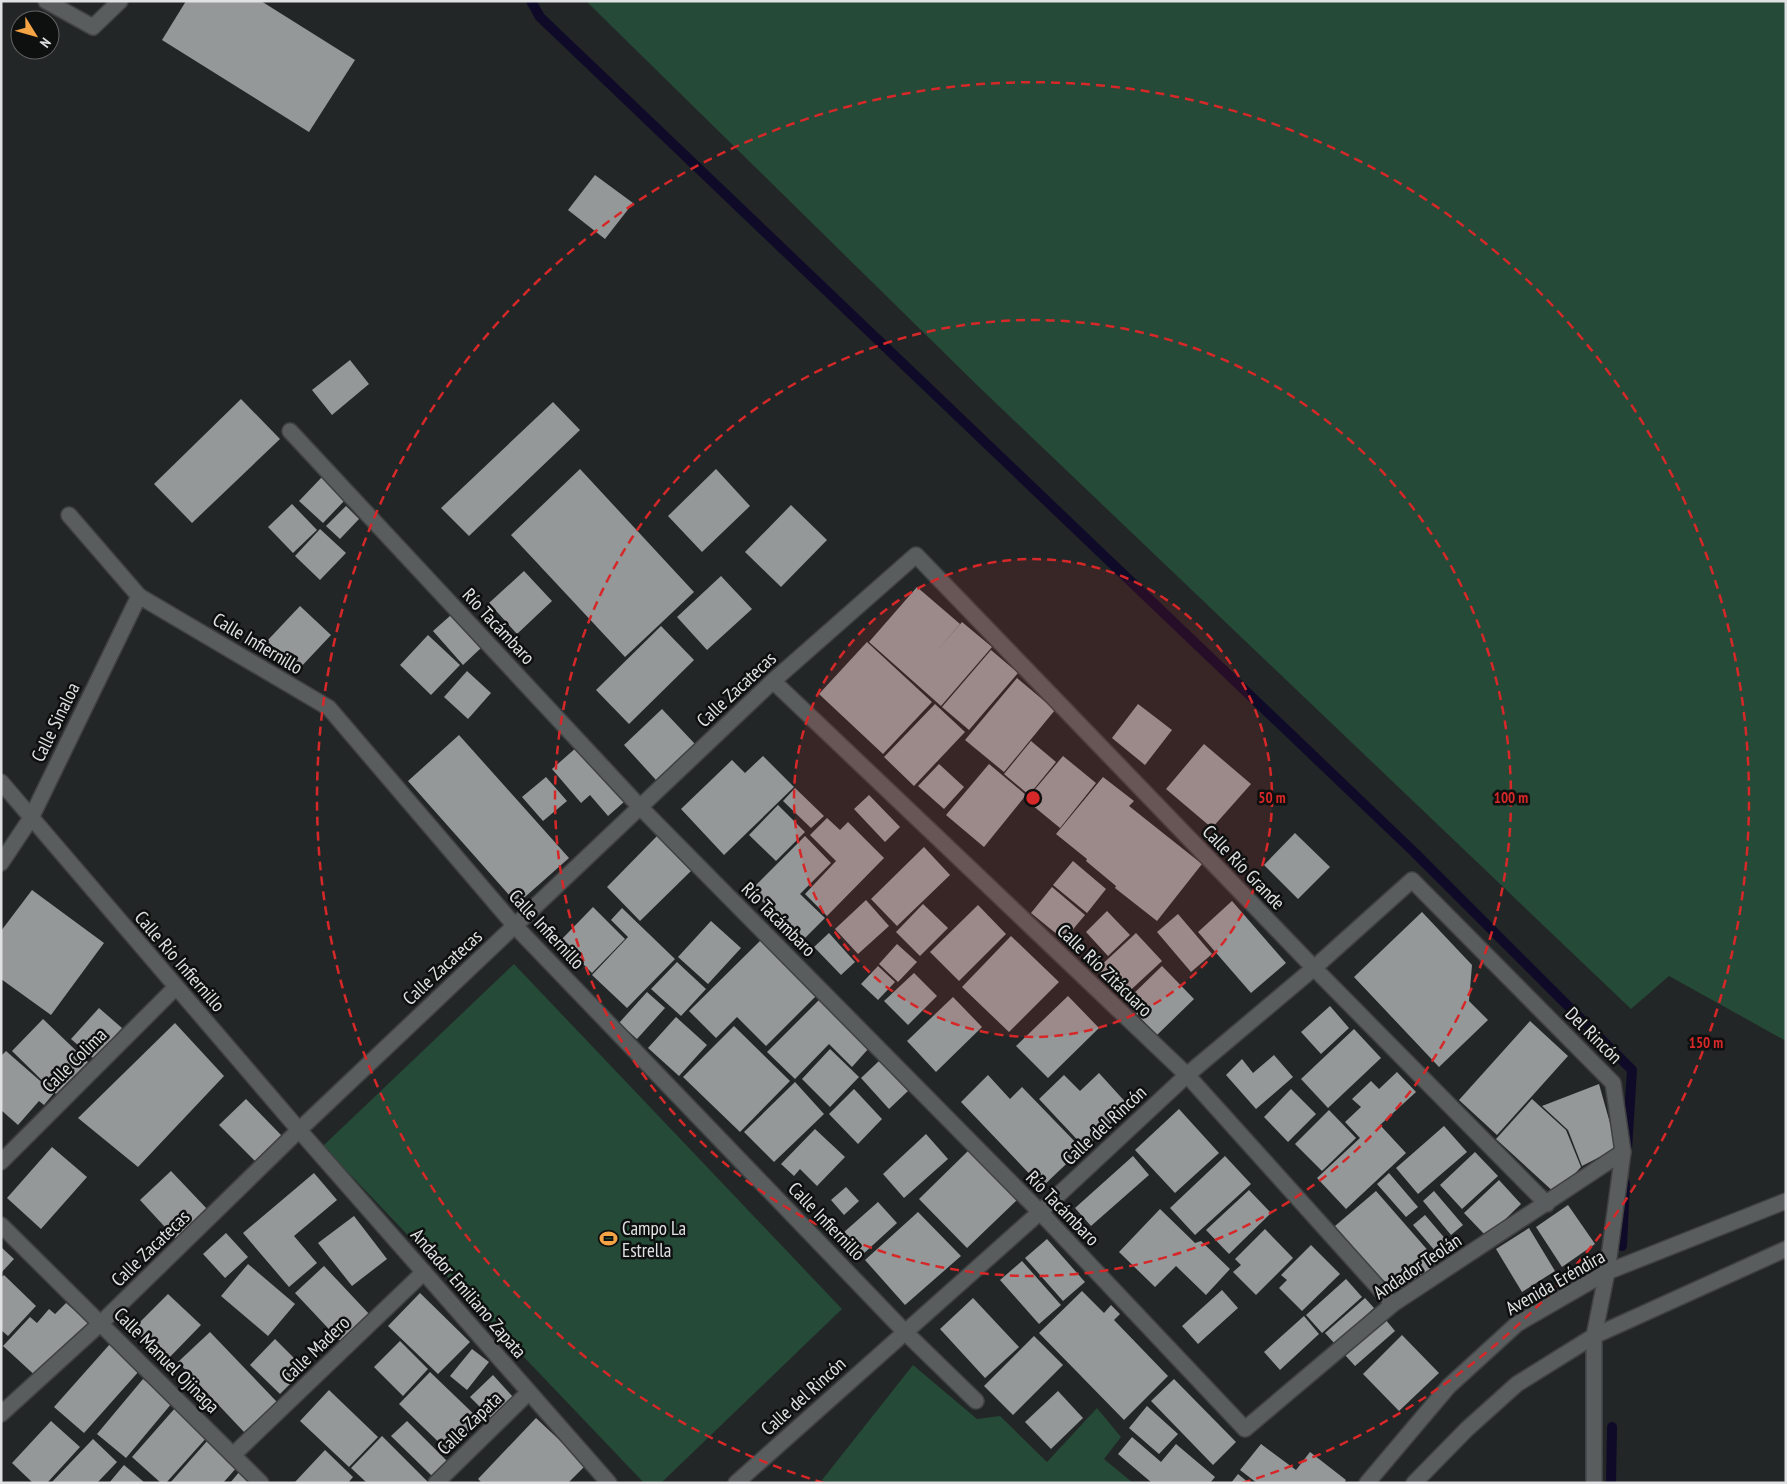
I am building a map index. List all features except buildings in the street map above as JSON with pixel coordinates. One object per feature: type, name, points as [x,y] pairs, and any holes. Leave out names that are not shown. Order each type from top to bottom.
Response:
[{"type":"street","points":[[46,1],[93,28],[120,1]]},
{"type":"street","name":"Río Tacámbaro","points":[[290,431],[640,807],[1040,1212],[1245,1429]]},
{"type":"street","name":"Calle Infiernillo","points":[[69,515],[139,596],[329,708],[514,926],[905,1332],[976,1401]]},
{"type":"street","name":"Calle Zacatecas","points":[[1,1414],[101,1323],[299,1130],[773,680],[916,555]]},
{"type":"street","name":"Calle Río Grande","points":[[916,555],[1314,968],[1547,1204]]},
{"type":"street","name":"Calle Sinaloa","points":[[1,863],[31,818],[139,596]]},
{"type":"street","name":"Calle Río Zitácuaro","points":[[773,680],[1187,1076],[1393,1304]]},
{"type":"street","points":[[1,782],[31,818]]},
{"type":"street","name":"Calle Río Infiernillo","points":[[31,818],[299,1130]]},
{"type":"street","name":"Calle del Rincón","points":[[736,1483],[1040,1212],[1187,1076],[1314,968],[1412,880]]},
{"type":"street","name":"Del Rincón","points":[[1412,880],[1613,1083],[1623,1152],[1607,1272],[1594,1336],[1594,1483]]},
{"type":"street","name":"Calle Colima","points":[[1,1162],[176,987]]},
{"type":"street","name":"Andador Emiliano Zapata","points":[[299,1130],[609,1483]]},
{"type":"street","name":"Andador Teolán","points":[[1245,1429],[1393,1304],[1623,1152]]},
{"type":"street","name":"Avenida Eréndira","points":[[1367,1483],[1449,1386],[1517,1324],[1607,1272],[1786,1201]]},
{"type":"street","name":"Calle Manuel Ojinaga","points":[[1,1224],[261,1483]]},
{"type":"street","points":[[1414,1483],[1467,1429],[1517,1384],[1594,1336],[1786,1249]]},
{"type":"street","name":"Calle Madero","points":[[233,1455],[424,1272]]},
{"type":"street","name":"Calle Zapata","points":[[436,1483],[529,1392]]},
{"type":"green space","points":[[586,1],[1786,1],[1786,1041],[1669,976],[1631,1009],[979,387]]},
{"type":"green space","points":[[514,964],[842,1309],[661,1483],[644,1483],[323,1146]]},
{"type":"green space","points":[[913,1365],[977,1419],[1000,1416],[1047,1462],[1097,1408],[1121,1437],[1104,1459],[1133,1483],[826,1483],[822,1480]]},
{"type":"waterway","points":[[531,1],[540,17],[1414,852],[1632,1070],[1627,1149]]},
{"type":"waterway","points":[[1622,1246],[1625,1183]]},
{"type":"waterway","points":[[1611,1483],[1612,1427]]},
{"type":"place","name":"Campo La Estrella","points":[[608,1239]]}]
